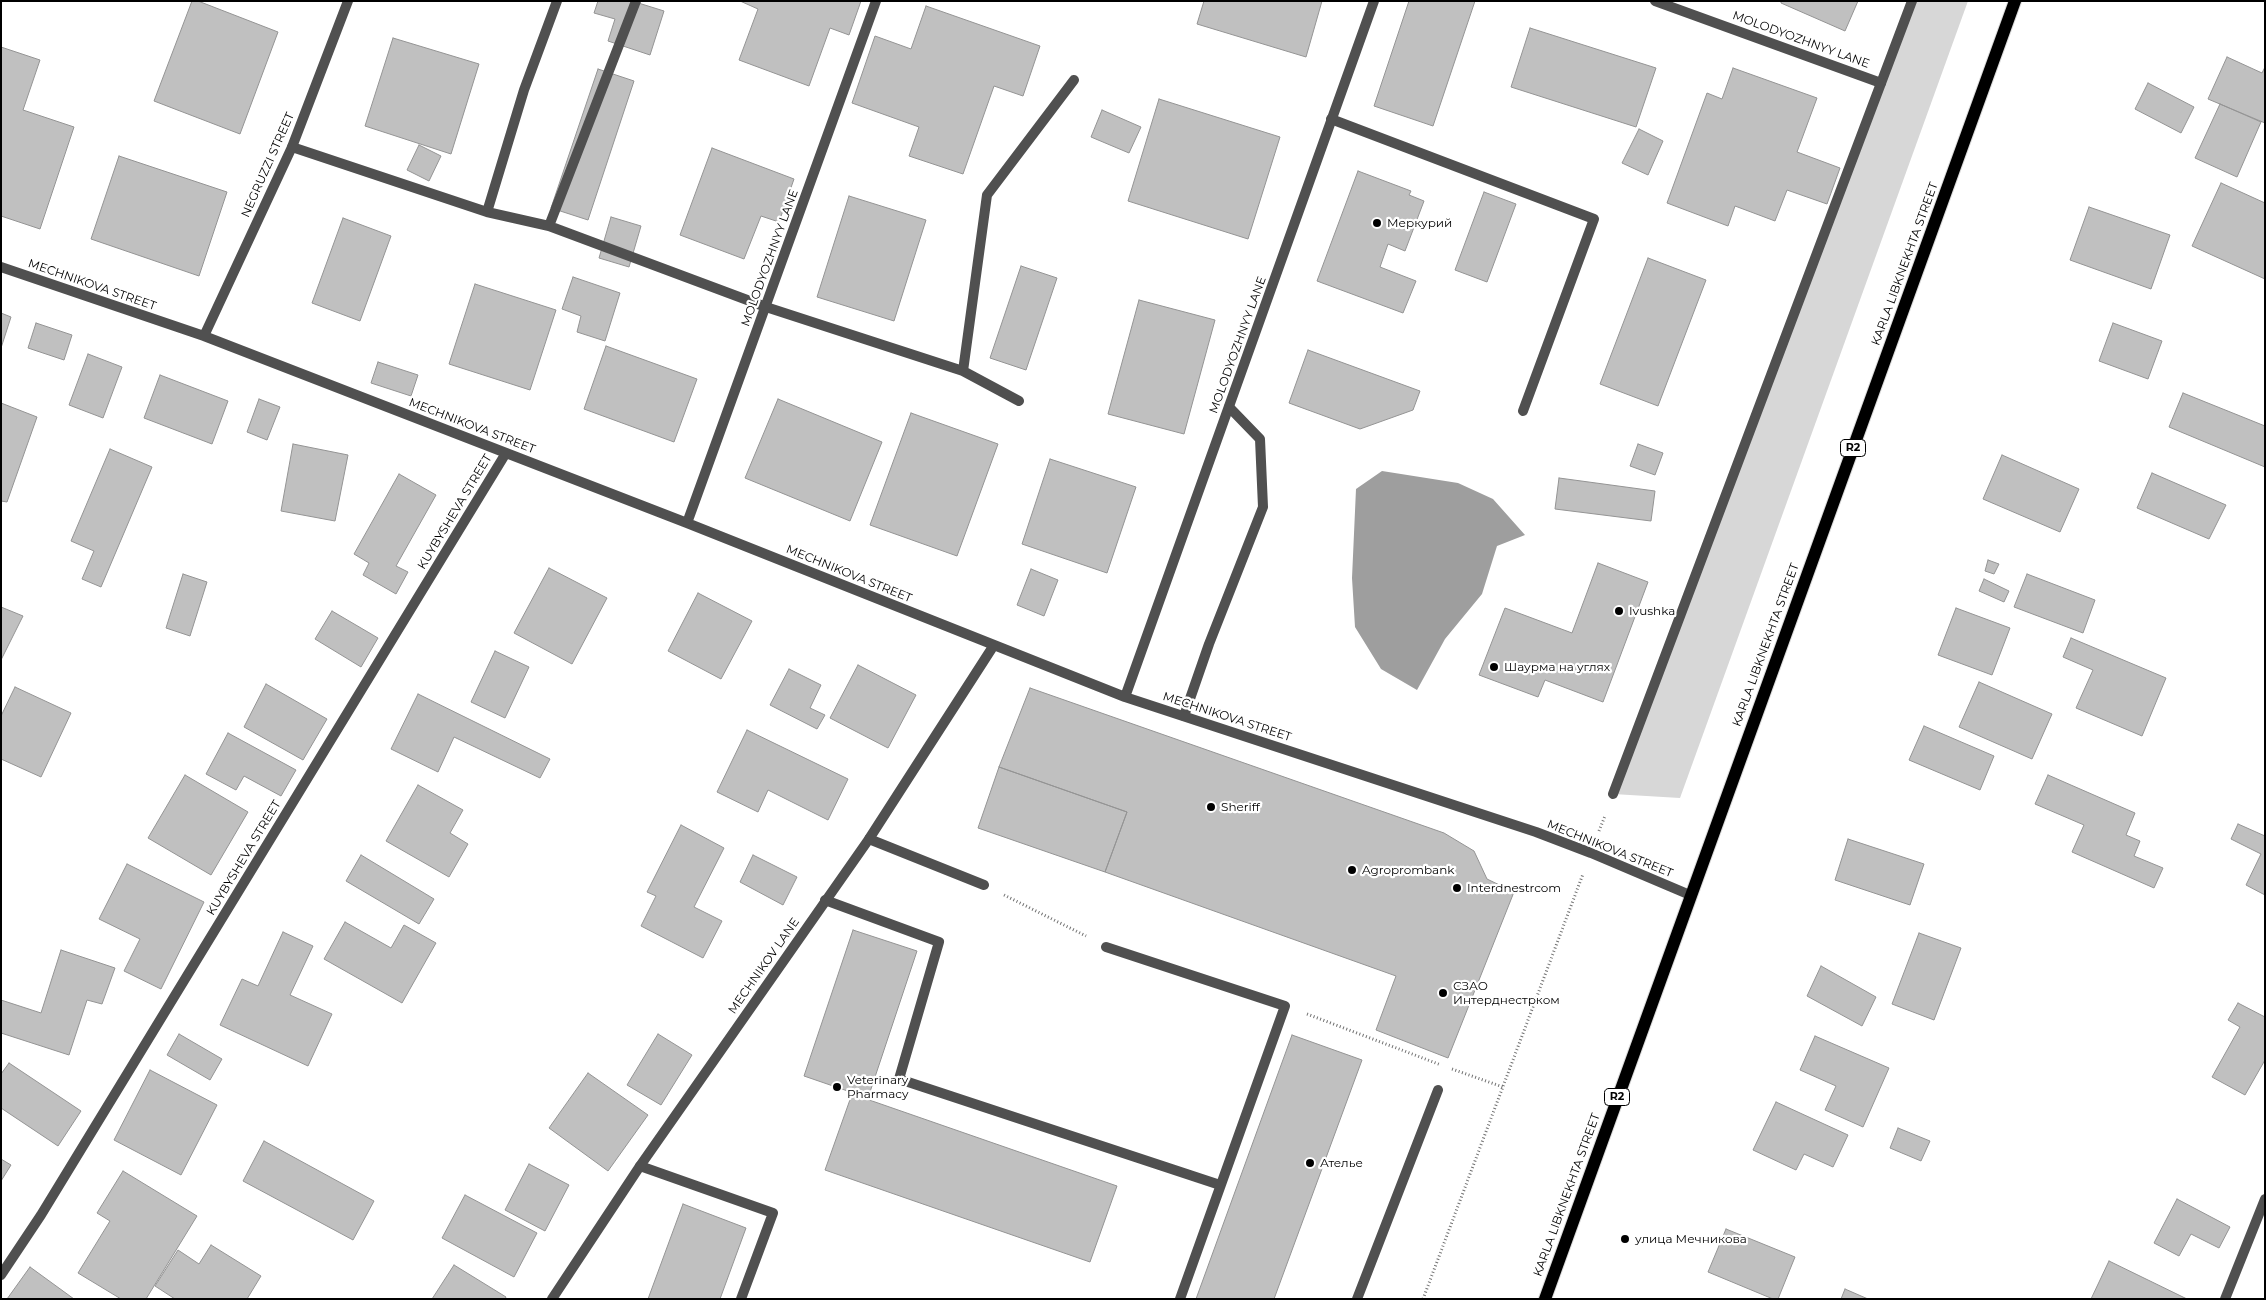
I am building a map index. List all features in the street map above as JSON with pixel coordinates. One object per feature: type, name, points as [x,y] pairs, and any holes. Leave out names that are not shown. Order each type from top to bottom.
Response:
[{"type":"main road","name":"KARLA LIBKNEKHTA STREET","points":[[1545,1299],[2015,1]]},
{"type":"street","name":"NEGRUZZI STREET","points":[[204,336],[292,148],[348,1]]},
{"type":"street","points":[[487,212],[524,90],[557,1]]},
{"type":"street","points":[[549,226],[636,1]]},
{"type":"street","name":"MOLODYOZHNYY LANE","points":[[687,523],[876,1]]},
{"type":"street","name":"MOLODYOZHNYY LANE","points":[[1125,697],[1374,1]]},
{"type":"street","name":"MOLODYOZHNYY LANE","points":[[1655,1],[1881,83]]},
{"type":"street","points":[[1613,794],[1912,1]]},
{"type":"street","points":[[963,371],[987,195],[1074,80]]},
{"type":"street","points":[[1331,119],[1594,219],[1522,411]]},
{"type":"street","points":[[292,148],[487,212],[549,226],[766,308],[963,371],[1019,401]]},
{"type":"street","name":"MECHNIKOVA STREET","points":[[1,267],[204,336],[687,523],[1125,697],[1536,832],[1690,895]]},
{"type":"street","points":[[1184,716],[1209,644],[1263,507],[1260,440],[1229,407]]},
{"type":"street","name":"KUYBYSHEVA STREET","points":[[1,1275],[47,1206],[506,453]]},
{"type":"street","name":"MECHNIKOV LANE","points":[[552,1299],[640,1166],[825,900],[869,840],[994,645]]},
{"type":"street","points":[[869,840],[984,884]]},
{"type":"street","points":[[825,900],[939,942],[898,1078],[1220,1185]]},
{"type":"street","points":[[1106,947],[1285,1006],[1180,1299]]},
{"type":"street","points":[[1358,1299],[1438,1090]]},
{"type":"street","points":[[640,1166],[773,1213],[741,1299]]},
{"type":"street","points":[[2224,1299],[2265,1199]]},
{"type":"path","points":[[1424,1299],[1613,794]]},
{"type":"path","points":[[984,884],[1106,947]]},
{"type":"path","points":[[1285,1006],[1503,1087]]},
{"type":"shaded area","points":[[1912,1],[1968,1],[1680,798],[1613,794]]},
{"type":"shaded area","points":[[1382,471],[1458,483],[1493,499],[1525,535],[1497,546],[1482,594],[1445,639],[1417,690],[1381,669],[1355,627],[1352,578],[1356,489]]},
{"type":"building","points":[[192,1],[198,1],[278,32],[240,134],[154,101]]},
{"type":"building","points":[[598,1],[632,1],[664,11],[650,55],[608,41],[615,19],[594,13]]},
{"type":"building","points":[[740,1],[861,1],[849,35],[830,28],[809,86],[739,60],[758,9]]},
{"type":"building","points":[[1204,1],[1322,1],[1306,57],[1197,24]]},
{"type":"building","points":[[1409,1],[1475,1],[1433,126],[1374,106]]},
{"type":"building","points":[[1781,1],[1858,1],[1845,31],[1781,3]]},
{"type":"building","points":[[926,6],[1040,46],[1023,96],[994,86],[963,174],[909,156],[919,127],[852,103],[875,36],[911,49]]},
{"type":"building","points":[[1530,28],[1656,68],[1636,127],[1511,87]]},
{"type":"building","points":[[393,38],[479,64],[451,154],[365,126]]},
{"type":"building","points":[[1,47],[40,60],[23,110],[74,127],[40,229],[1,216]]},
{"type":"building","points":[[2227,57],[2262,73],[2265,67],[2265,123],[2208,99]]},
{"type":"building","points":[[1733,68],[1817,98],[1797,152],[1840,168],[1827,204],[1787,190],[1775,221],[1735,206],[1728,226],[1667,203],[1707,93],[1722,99]]},
{"type":"building","points":[[598,69],[634,81],[588,220],[551,208]]},
{"type":"building","points":[[2148,83],[2194,107],[2181,133],[2135,109]]},
{"type":"building","points":[[1159,99],[1280,137],[1248,239],[1128,201]]},
{"type":"building","points":[[2220,104],[2261,122],[2237,177],[2195,158]]},
{"type":"building","points":[[1102,110],[1141,127],[1129,153],[1091,137]]},
{"type":"building","points":[[1639,129],[1663,141],[1648,175],[1622,163]]},
{"type":"building","points":[[419,145],[441,156],[429,181],[407,170]]},
{"type":"building","points":[[712,148],[794,179],[779,222],[761,216],[744,259],[680,235]]},
{"type":"building","points":[[119,156],[227,192],[199,276],[91,239]]},
{"type":"building","name":"Меркурий","points":[[1358,171],[1411,191],[1409,195],[1424,201],[1405,251],[1388,244],[1380,267],[1416,281],[1403,313],[1317,281]]},
{"type":"building","points":[[2221,183],[2265,203],[2265,279],[2192,246]]},
{"type":"building","points":[[1484,192],[1516,204],[1487,282],[1455,270]]},
{"type":"building","points":[[849,196],[926,220],[894,321],[817,297]]},
{"type":"building","points":[[2089,207],[2170,235],[2151,289],[2070,260]]},
{"type":"building","points":[[611,217],[641,226],[629,267],[599,258]]},
{"type":"building","points":[[343,218],[391,236],[360,321],[312,303]]},
{"type":"building","points":[[1648,258],[1706,280],[1658,406],[1600,384]]},
{"type":"building","points":[[1021,266],[1057,278],[1026,370],[990,358]]},
{"type":"building","points":[[573,277],[620,293],[605,341],[577,332],[581,316],[562,309]]},
{"type":"building","points":[[475,284],[556,310],[530,390],[449,364]]},
{"type":"building","points":[[1139,300],[1215,320],[1184,434],[1108,414]]},
{"type":"building","points":[[1,313],[11,317],[1,348]]},
{"type":"building","points":[[36,323],[72,335],[64,360],[28,348]]},
{"type":"building","points":[[2113,323],[2162,341],[2148,379],[2099,361]]},
{"type":"building","points":[[606,346],[697,379],[674,442],[584,409]]},
{"type":"building","points":[[1308,350],[1420,391],[1413,410],[1360,429],[1289,403]]},
{"type":"building","points":[[88,354],[122,367],[103,418],[69,405]]},
{"type":"building","points":[[378,362],[418,375],[411,396],[371,383]]},
{"type":"building","points":[[160,375],[228,401],[212,444],[144,418]]},
{"type":"building","points":[[2183,393],[2265,426],[2265,467],[2169,427]]},
{"type":"building","points":[[259,399],[280,407],[267,440],[247,432]]},
{"type":"building","points":[[778,399],[882,442],[850,521],[745,478]]},
{"type":"building","points":[[1,403],[37,417],[7,502],[1,501]]},
{"type":"building","points":[[911,413],[998,444],[957,556],[870,525]]},
{"type":"building","points":[[293,444],[348,455],[335,521],[281,511]]},
{"type":"building","points":[[1638,444],[1663,453],[1655,475],[1630,466]]},
{"type":"building","points":[[110,449],[152,467],[101,587],[82,579],[94,551],[71,541]]},
{"type":"building","points":[[2002,455],[2079,489],[2060,532],[1983,499]]},
{"type":"building","points":[[1050,459],[1136,487],[1107,573],[1022,544]]},
{"type":"building","points":[[2152,473],[2226,505],[2209,539],[2137,508]]},
{"type":"building","points":[[399,474],[436,495],[396,566],[408,572],[396,594],[363,575],[369,563],[354,554]]},
{"type":"building","points":[[1559,478],[1655,491],[1651,521],[1555,509]]},
{"type":"building","points":[[1988,560],[1999,564],[1994,574],[1985,571]]},
{"type":"building","points":[[1598,563],[1648,582],[1603,702],[1545,680],[1538,697],[1479,675],[1505,608],[1572,633]]},
{"type":"building","points":[[549,568],[607,598],[572,664],[514,633]]},
{"type":"building","points":[[1031,569],[1058,580],[1044,616],[1017,605]]},
{"type":"building","points":[[183,574],[207,582],[190,636],[166,628]]},
{"type":"building","points":[[2027,574],[2095,600],[2083,633],[2014,607]]},
{"type":"building","points":[[1984,579],[2009,591],[2004,602],[1979,591]]},
{"type":"building","points":[[698,593],[752,621],[721,679],[668,651]]},
{"type":"building","points":[[1,607],[23,616],[1,660]]},
{"type":"building","points":[[1956,608],[2010,628],[1992,675],[1938,655]]},
{"type":"building","points":[[332,611],[378,638],[361,667],[315,639]]},
{"type":"building","points":[[2071,638],[2166,678],[2142,736],[2076,708],[2093,670],[2063,657]]},
{"type":"building","points":[[495,651],[529,667],[505,718],[471,702]]},
{"type":"building","points":[[858,665],[916,695],[888,748],[830,718]]},
{"type":"building","points":[[789,669],[821,685],[810,708],[825,715],[817,729],[770,705]]},
{"type":"building","points":[[1979,682],[2052,714],[2032,759],[1959,727]]},
{"type":"building","points":[[266,684],[327,719],[303,760],[244,727]]},
{"type":"building","points":[[15,687],[71,713],[41,777],[1,759],[1,716]]},
{"type":"building","points":[[1030,688],[1444,833],[1474,851],[1487,879],[1514,892],[1448,1058],[1376,1030],[1396,976],[1105,872],[1127,812],[999,767]]},
{"type":"building","points":[[418,694],[550,759],[540,778],[454,737],[438,772],[391,749]]},
{"type":"building","points":[[1924,726],[1994,756],[1980,790],[1909,760]]},
{"type":"building","points":[[747,730],[848,779],[828,820],[768,790],[758,812],[717,792]]},
{"type":"building","points":[[228,733],[296,770],[281,796],[244,776],[236,790],[206,774]]},
{"type":"building","points":[[999,767],[1127,812],[1105,872],[978,828]]},
{"type":"building","points":[[185,775],[248,812],[211,875],[148,838]]},
{"type":"building","points":[[2048,775],[2135,813],[2126,835],[2140,841],[2134,856],[2163,868],[2154,888],[2072,852],[2084,825],[2035,804]]},
{"type":"building","points":[[418,785],[463,810],[450,833],[468,844],[449,877],[386,841]]},
{"type":"building","points":[[2238,824],[2265,836],[2265,895],[2246,885],[2261,854],[2231,839]]},
{"type":"building","points":[[681,825],[724,848],[694,907],[722,921],[703,958],[641,926],[656,896],[647,892]]},
{"type":"building","points":[[1848,839],[1924,864],[1910,905],[1835,880]]},
{"type":"building","points":[[361,855],[434,899],[419,924],[346,881]]},
{"type":"building","points":[[753,855],[797,877],[783,905],[740,882]]},
{"type":"building","points":[[127,864],[204,902],[161,989],[124,971],[140,939],[99,919]]},
{"type":"building","points":[[345,922],[391,948],[404,925],[436,943],[402,1003],[324,959]]},
{"type":"building","points":[[853,930],[917,951],[868,1098],[804,1076]]},
{"type":"building","points":[[283,932],[313,946],[290,995],[332,1014],[308,1066],[220,1025],[242,979],[258,986]]},
{"type":"building","points":[[1919,933],[1961,948],[1934,1020],[1892,1004]]},
{"type":"building","points":[[61,950],[115,968],[102,1004],[87,1000],[69,1055],[1,1033],[1,1000],[41,1013]]},
{"type":"building","points":[[1821,966],[1876,997],[1862,1026],[1807,996]]},
{"type":"building","points":[[2238,1003],[2265,1017],[2265,1060],[2245,1095],[2212,1077],[2240,1027],[2228,1020]]},
{"type":"building","points":[[179,1034],[222,1059],[210,1080],[167,1055]]},
{"type":"building","points":[[658,1034],[692,1055],[661,1105],[627,1085]]},
{"type":"building","points":[[1292,1035],[1362,1060],[1274,1299],[1196,1299]]},
{"type":"building","points":[[1815,1036],[1889,1068],[1863,1127],[1825,1110],[1836,1086],[1800,1070]]},
{"type":"building","points":[[9,1063],[81,1111],[58,1146],[1,1108],[1,1074]]},
{"type":"building","points":[[150,1070],[217,1105],[181,1175],[114,1140]]},
{"type":"building","points":[[588,1073],[648,1115],[608,1171],[549,1128]]},
{"type":"building","points":[[852,1094],[1117,1186],[1090,1262],[825,1170]]},
{"type":"building","points":[[1776,1102],[1848,1135],[1833,1167],[1804,1154],[1796,1170],[1753,1150]]},
{"type":"building","points":[[1898,1128],[1930,1141],[1921,1161],[1890,1148]]},
{"type":"building","points":[[264,1141],[374,1201],[353,1240],[243,1181]]},
{"type":"building","points":[[1,1159],[11,1165],[1,1181]]},
{"type":"building","points":[[529,1164],[569,1185],[545,1231],[505,1210]]},
{"type":"building","points":[[123,1171],[197,1216],[146,1299],[121,1299],[78,1273],[110,1221],[97,1213]]},
{"type":"building","points":[[465,1195],[537,1233],[514,1277],[442,1238]]},
{"type":"building","points":[[2177,1199],[2230,1227],[2219,1248],[2191,1234],[2179,1256],[2154,1243]]},
{"type":"building","points":[[683,1204],[746,1228],[720,1299],[648,1299]]},
{"type":"building","points":[[1726,1229],[1795,1257],[1778,1299],[1773,1299],[1708,1272]]},
{"type":"building","points":[[211,1245],[261,1276],[247,1299],[175,1299],[155,1286],[178,1250],[199,1264]]},
{"type":"building","points":[[2109,1261],[2187,1299],[2091,1299]]},
{"type":"building","points":[[454,1265],[506,1297],[505,1299],[432,1299]]},
{"type":"building","points":[[30,1267],[74,1299],[7,1299]]},
{"type":"building","points":[[1845,1289],[1868,1299],[1841,1299]]},
{"type":"place","name":"Меркурий","points":[[1377,223]]},
{"type":"place","name":"Ivushka","points":[[1619,611]]},
{"type":"place","name":"Шаурма на углях","points":[[1494,667]]},
{"type":"place","name":"Sheriff","points":[[1211,807]]},
{"type":"place","name":"Agroprombank","points":[[1352,870]]},
{"type":"place","name":"Interdnestrcom","points":[[1457,888]]},
{"type":"place","name":"СЗАО Интерднестрком","points":[[1443,993]]},
{"type":"place","name":"Veterinary Pharmacy","points":[[837,1087]]},
{"type":"place","name":"Ателье","points":[[1310,1163]]},
{"type":"place","name":"улица Мечникова","points":[[1625,1239]]}]
